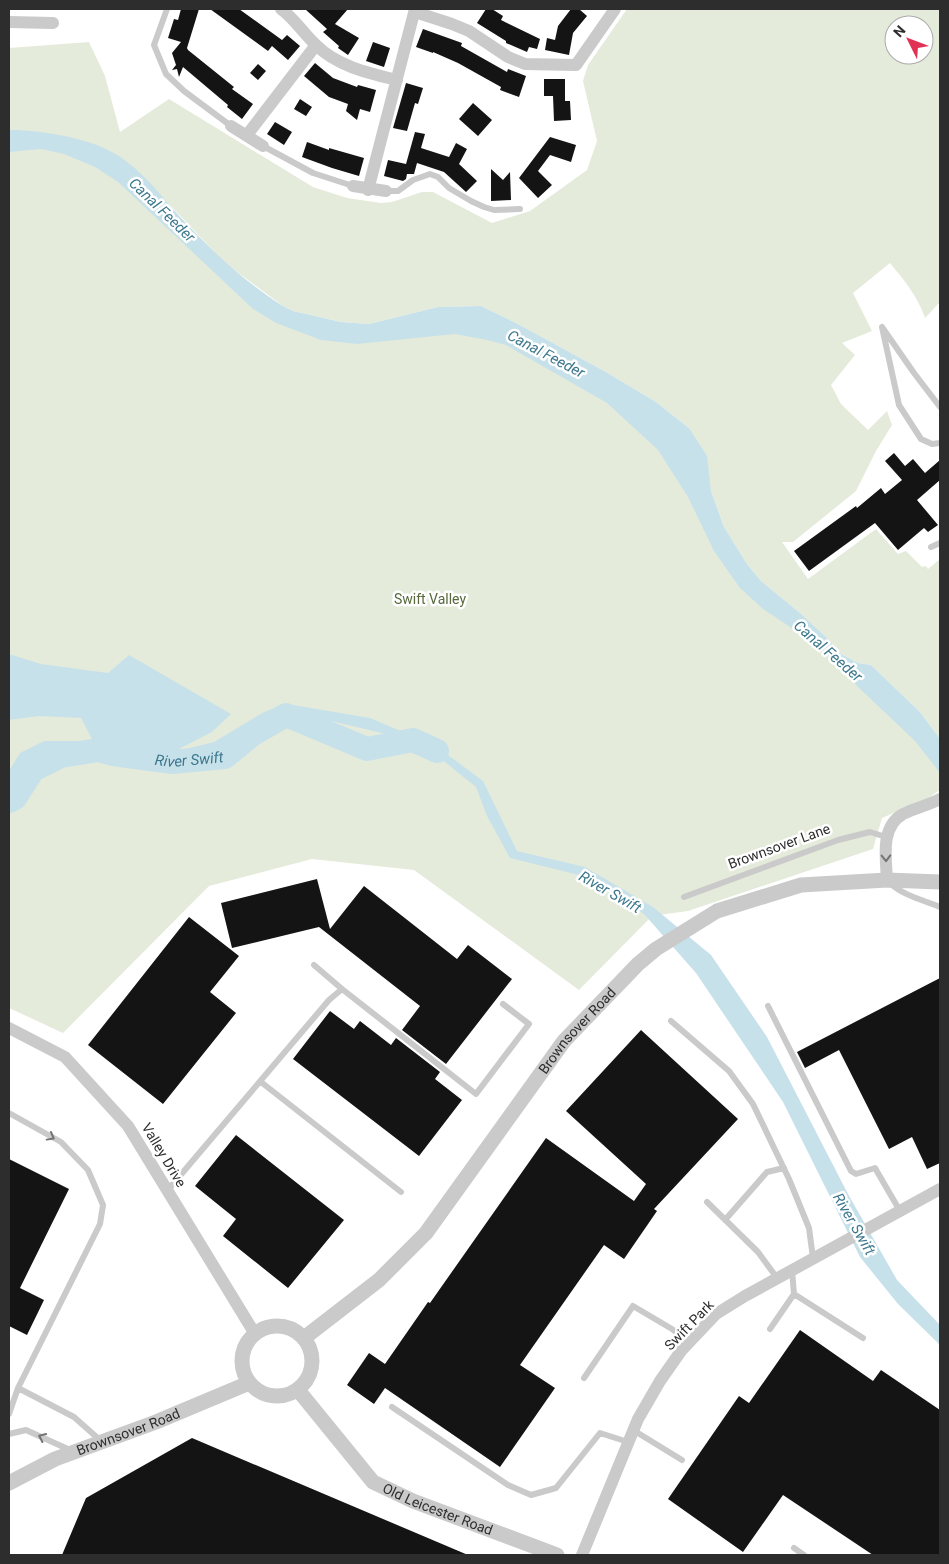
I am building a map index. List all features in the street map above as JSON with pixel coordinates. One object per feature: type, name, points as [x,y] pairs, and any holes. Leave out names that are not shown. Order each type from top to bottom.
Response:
[{"type":"street","points":[[281,9],[316,45],[334,60],[374,75],[396,80]]},
{"type":"street","points":[[368,190],[415,10],[469,31],[508,57],[526,64],[576,65],[615,9]]},
{"type":"street","points":[[9,22],[53,23]]},
{"type":"street","points":[[247,135],[316,45]]},
{"type":"street","points":[[231,126],[263,146]]},
{"type":"street","points":[[353,186],[368,190],[386,191]]},
{"type":"street","points":[[886,880],[886,837],[892,825],[902,815],[940,799]]},
{"type":"street","name":"Brownsover Road","points":[[304,1338],[379,1280],[426,1234],[564,1041],[638,964],[656,949],[717,911],[801,886],[886,880],[940,882]]},
{"type":"street","name":"Valley Drive","points":[[9,1028],[65,1057],[128,1126],[255,1334]]},
{"type":"street","name":"Swift Park","points":[[582,1555],[638,1419],[660,1381],[689,1343],[716,1314],[777,1278],[940,1189]]},
{"type":"street","points":[[280,1326],[296,1331],[304,1338],[310,1348],[312,1365],[306,1382],[298,1390],[288,1395],[272,1396],[257,1390],[249,1383],[244,1373],[242,1357],[248,1342],[255,1334],[264,1328],[280,1326]]},
{"type":"street","name":"Brownsover Road","points":[[9,1483],[55,1459],[156,1422],[249,1383]]},
{"type":"street","name":"Old Leicester Road","points":[[298,1390],[373,1482],[413,1501],[557,1555]]},
{"type":"lane","points":[[167,9],[154,45],[166,74],[184,91],[231,126]]},
{"type":"lane","points":[[263,146],[313,173],[353,186]]},
{"type":"lane","points":[[386,191],[398,191],[413,180],[430,174],[438,177],[449,188],[484,207],[494,210],[520,208]]},
{"type":"lane","points":[[940,406],[882,327],[899,406],[921,439],[932,444],[940,443]]},
{"type":"lane","points":[[931,547],[940,543]]},
{"type":"lane","name":"Brownsover Lane","points":[[684,897],[838,840],[870,832],[886,837]]},
{"type":"lane","points":[[886,880],[896,889],[917,900],[940,907]]},
{"type":"lane","points":[[314,965],[476,1094],[529,1024],[503,1004]]},
{"type":"lane","points":[[168,1191],[330,1000],[342,989]]},
{"type":"lane","points":[[768,1006],[851,1171],[856,1174],[875,1168],[900,1211]]},
{"type":"lane","points":[[671,1021],[729,1071],[753,1104],[784,1168],[809,1228],[815,1257]]},
{"type":"lane","points":[[261,1082],[401,1192]]},
{"type":"lane","points":[[9,1113],[61,1142],[88,1170],[102,1205],[100,1224],[18,1388],[9,1414]]},
{"type":"lane","points":[[725,1220],[767,1172],[784,1168]]},
{"type":"lane","points":[[707,1202],[758,1252],[777,1278]]},
{"type":"lane","points":[[770,1329],[794,1294],[792,1270]]},
{"type":"lane","points":[[794,1294],[863,1338]]},
{"type":"lane","points":[[584,1378],[633,1306],[672,1329],[689,1343]]},
{"type":"lane","points":[[18,1388],[74,1417],[102,1442]]},
{"type":"lane","points":[[392,1407],[508,1485],[531,1495],[556,1488],[600,1432],[631,1436],[682,1460]]},
{"type":"lane","points":[[9,1434],[26,1430],[74,1452]]},
{"type":"lane","points":[[794,1548],[804,1555]]},
{"type":"green space","name":"Swift Valley","points":[[627,9],[940,9],[940,302],[925,318],[915,296],[890,263],[853,293],[872,331],[842,343],[855,355],[831,385],[841,404],[868,430],[887,411],[892,425],[876,451],[856,491],[793,542],[782,542],[808,579],[876,529],[898,554],[906,551],[922,567],[926,566],[928,569],[940,559],[940,739],[920,712],[871,665],[858,663],[841,654],[800,613],[761,581],[747,564],[724,527],[708,477],[689,428],[656,402],[606,372],[481,306],[438,307],[369,324],[341,322],[293,311],[283,306],[225,263],[135,168],[231,277],[307,325],[474,323],[648,417],[739,567],[827,647],[940,766],[940,790],[928,798],[882,818],[873,849],[688,911],[652,916],[579,990],[414,870],[312,859],[209,886],[63,1033],[9,1008],[9,48],[89,42],[105,76],[120,132],[169,99],[313,187],[347,198],[381,203],[392,202],[422,192],[433,192],[492,223],[530,211],[587,170],[597,141],[583,81],[588,65]]},
{"type":"water","name":"Canal Feeder","points":[[9,130],[47,133],[76,139],[102,147],[123,159],[153,185],[210,248],[245,279],[293,311],[341,322],[369,324],[438,307],[481,306],[606,372],[656,402],[689,428],[707,456],[711,491],[724,527],[747,564],[761,581],[800,613],[841,654],[858,663],[871,665],[920,712],[940,739],[940,773],[915,741],[857,686],[834,660],[814,643],[763,609],[740,588],[714,551],[688,497],[658,450],[607,403],[506,345],[487,340],[455,334],[357,344],[321,340],[276,323],[253,309],[118,182],[95,167],[64,154],[41,149],[9,152]]},
{"type":"water","points":[[9,654],[41,664],[108,673],[129,655],[231,714],[212,732],[179,749],[182,750],[214,742],[264,712],[287,704],[370,718],[436,746],[483,781],[517,851],[585,867],[653,907],[711,955],[767,1037],[848,1194],[897,1280],[940,1325],[940,1345],[898,1304],[860,1257],[783,1102],[696,973],[644,914],[579,875],[510,858],[487,816],[476,787],[440,758],[403,738],[293,712],[278,717],[218,752],[178,759],[116,749],[113,754],[98,750],[95,745],[50,749],[27,762],[9,788],[9,771],[20,753],[44,741],[93,741],[81,718],[39,716],[9,720]]},
{"type":"building","points":[[181,9],[199,9],[188,50],[234,87],[232,89],[253,104],[242,119],[183,67],[179,77],[177,69],[172,70],[176,65],[172,53],[181,42],[168,38],[174,19],[178,20]]},
{"type":"building","points":[[210,9],[239,9],[282,40],[287,35],[300,46],[288,60],[272,46],[268,51]]},
{"type":"building","points":[[305,9],[348,9],[335,24],[359,38],[348,55],[338,48],[339,46],[323,32],[327,29]]},
{"type":"building","points":[[486,9],[492,9],[503,16],[501,20],[540,39],[537,49],[529,47],[527,52],[506,43],[506,41],[477,23]]},
{"type":"building","points":[[571,9],[579,9],[587,16],[573,33],[569,55],[545,50],[547,38],[555,40],[558,26]]},
{"type":"building","points":[[423,29],[462,43],[461,46],[507,72],[508,69],[526,76],[519,97],[500,90],[501,87],[458,63],[416,47]]},
{"type":"building","points":[[373,42],[390,48],[384,67],[366,61]]},
{"type":"building","points":[[315,63],[333,78],[357,87],[358,85],[376,90],[370,112],[360,109],[357,120],[346,111],[348,104],[329,97],[304,76]]},
{"type":"building","points":[[258,64],[266,71],[258,80],[250,73]]},
{"type":"building","points":[[544,79],[565,79],[565,101],[570,101],[571,120],[554,121],[553,96],[544,96]]},
{"type":"building","points":[[406,83],[423,88],[418,104],[415,103],[407,131],[393,128]]},
{"type":"building","points":[[300,99],[312,107],[306,116],[294,109]]},
{"type":"building","points":[[473,103],[492,120],[478,136],[459,119]]},
{"type":"building","points":[[275,122],[292,132],[284,145],[267,134]]},
{"type":"building","points":[[415,132],[425,134],[421,148],[449,157],[456,143],[467,149],[459,164],[477,181],[466,192],[444,172],[417,163],[414,174],[407,174],[406,179],[403,181],[384,176],[388,160],[406,164]]},
{"type":"building","points":[[550,137],[576,145],[571,162],[550,155],[538,171],[552,185],[538,198],[519,178]]},
{"type":"building","points":[[307,142],[329,150],[329,148],[364,158],[359,176],[302,157]]},
{"type":"building","points":[[491,169],[503,180],[510,172],[511,200],[491,201]]},
{"type":"building","points":[[894,453],[905,466],[913,459],[925,473],[940,460],[940,480],[917,500],[938,525],[928,532],[924,528],[898,550],[875,523],[809,571],[794,551],[856,506],[857,508],[881,488],[885,494],[902,480],[885,461]]},
{"type":"building","points":[[317,879],[330,929],[364,886],[457,959],[468,945],[512,979],[446,1064],[402,1030],[420,1006],[319,927],[232,948],[221,903]]},
{"type":"building","points":[[189,917],[239,956],[210,992],[236,1013],[163,1104],[88,1045]]},
{"type":"building","points":[[940,978],[940,1163],[927,1169],[912,1137],[889,1149],[839,1050],[805,1068],[797,1052]]},
{"type":"building","points":[[330,1011],[354,1029],[360,1021],[391,1045],[396,1038],[440,1072],[435,1079],[462,1100],[419,1156],[293,1059]]},
{"type":"building","points":[[641,1030],[738,1119],[654,1209],[657,1211],[624,1259],[604,1245],[520,1365],[555,1388],[500,1467],[385,1388],[374,1404],[347,1385],[369,1353],[385,1364],[546,1138],[634,1201],[646,1184],[566,1111]]},
{"type":"building","points":[[236,1135],[344,1220],[288,1288],[223,1236],[236,1219],[195,1186]]},
{"type":"building","points":[[9,1159],[69,1189],[20,1288],[44,1300],[27,1335],[9,1326]]},
{"type":"building","points":[[800,1330],[873,1381],[881,1370],[940,1410],[940,1555],[873,1555],[783,1495],[743,1552],[668,1499],[739,1396],[749,1403]]},
{"type":"building","points":[[192,1438],[468,1555],[62,1555],[86,1498]]},
{"type":"waterway","name":"River Swift","points":[[9,801],[15,798],[33,770],[61,756],[98,750],[113,754],[172,762],[225,757],[253,734],[286,715],[367,749],[413,740],[437,751]]}]
